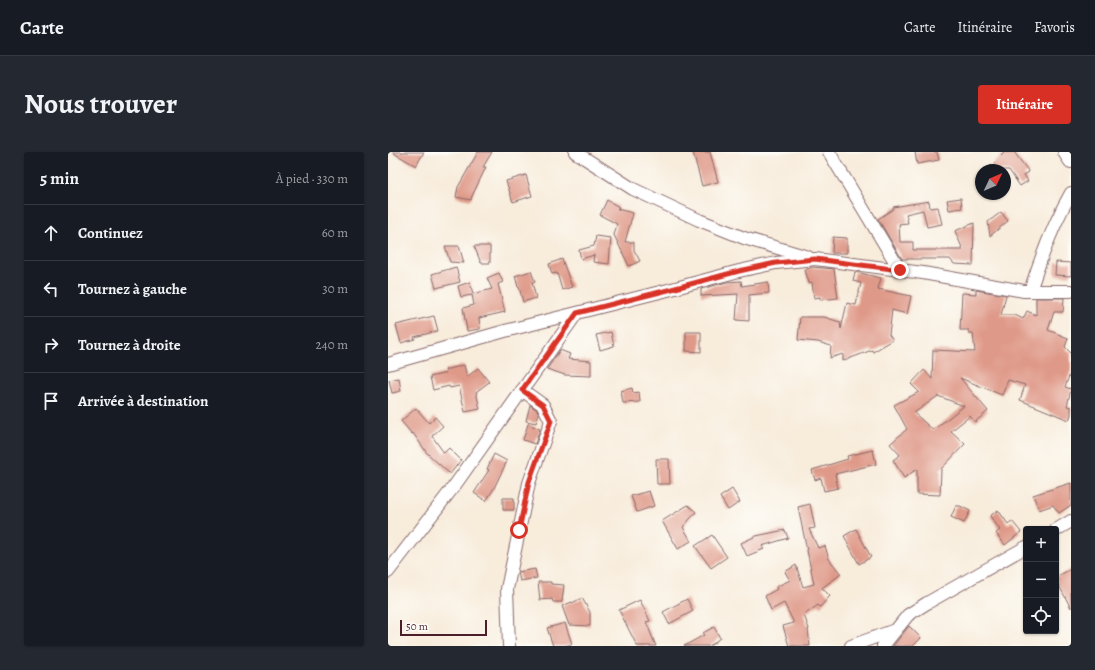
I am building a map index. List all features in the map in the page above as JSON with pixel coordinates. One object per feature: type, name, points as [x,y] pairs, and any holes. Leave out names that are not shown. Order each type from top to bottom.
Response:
[{"type":"street","points":[[575,152],[633,189],[699,220],[744,238],[815,259],[900,270],[1030,291],[1071,291]]},
{"type":"street","points":[[829,152],[900,270]]},
{"type":"street","points":[[1065,152],[1071,161]]},
{"type":"street","points":[[1030,291],[1046,245],[1061,210],[1071,193]]},
{"type":"street","points":[[388,364],[739,271],[776,263],[815,259]]},
{"type":"street","points":[[388,572],[456,485],[577,313]]},
{"type":"street","points":[[509,646],[507,589],[529,482],[551,421],[543,405],[522,390]]},
{"type":"street","points":[[1059,528],[1071,521]]},
{"type":"street","points":[[883,646],[908,615],[927,602],[1023,549]]},
{"type":"street","points":[[851,646],[895,630]]},
{"type":"building","points":[[392,152],[424,152],[416,166]]},
{"type":"building","points":[[478,152],[492,152],[483,167],[486,167],[471,200],[456,197],[458,187]]},
{"type":"building","points":[[693,152],[710,152],[718,182],[702,186]]},
{"type":"building","points":[[915,152],[937,152],[939,160],[917,164]]},
{"type":"building","points":[[1005,152],[1014,152],[1029,172],[1024,175],[1028,181],[1020,186],[1011,173],[1011,164],[993,164]]},
{"type":"building","points":[[526,175],[532,196],[513,202],[506,181]]},
{"type":"building","points":[[961,198],[962,208],[949,210],[947,200]]},
{"type":"building","points":[[607,200],[619,207],[617,209],[633,213],[625,242],[634,242],[634,250],[640,261],[629,266],[614,235],[617,224],[600,215]]},
{"type":"building","points":[[929,201],[930,208],[938,207],[942,224],[927,227],[923,210],[906,214],[908,223],[899,224],[900,242],[913,242],[913,250],[963,250],[955,231],[974,223],[973,265],[954,264],[950,259],[902,259],[878,219],[893,209],[893,207]]},
{"type":"building","points":[[1001,212],[1008,221],[990,236],[988,222]]},
{"type":"building","points":[[596,236],[611,238],[609,264],[593,262],[594,255],[581,259],[579,250],[594,246]]},
{"type":"building","points":[[833,237],[847,238],[847,253],[832,253]]},
{"type":"building","points":[[445,246],[459,246],[464,263],[450,262]]},
{"type":"building","points":[[474,246],[490,246],[490,263],[481,263]]},
{"type":"building","points":[[562,259],[572,287],[562,290],[557,273],[552,274],[549,264]]},
{"type":"building","points":[[1056,262],[1071,263],[1071,276],[1055,275]]},
{"type":"building","points":[[456,267],[460,282],[436,288],[432,274]]},
{"type":"building","points":[[812,267],[834,269],[838,298],[820,300],[820,297],[814,298],[812,282],[809,283],[805,270]]},
{"type":"building","points":[[531,271],[535,282],[532,282],[536,298],[523,302],[515,276]]},
{"type":"building","points":[[855,272],[881,278],[878,289],[911,296],[907,314],[892,310],[889,335],[893,340],[873,352],[872,350],[843,361],[843,354],[830,358],[831,346],[818,342],[798,340],[800,317],[824,317],[840,322],[841,329],[847,303],[856,305],[861,283],[853,281]]},
{"type":"building","points":[[499,273],[503,282],[498,284],[505,312],[479,318],[480,329],[467,331],[463,308],[474,305],[472,295],[461,297],[458,286],[470,282],[473,294],[492,289],[487,278]]},
{"type":"building","points":[[741,281],[742,286],[768,282],[769,293],[749,295],[749,321],[736,320],[738,294],[701,296],[701,289],[727,282]]},
{"type":"building","points":[[976,290],[1006,295],[1001,315],[1015,315],[1023,319],[1027,311],[1036,315],[1036,298],[1064,298],[1063,312],[1054,312],[1048,330],[1068,338],[1065,347],[1071,353],[1071,371],[1065,387],[1071,389],[1067,406],[1071,407],[1071,415],[1069,420],[1020,400],[1025,385],[1008,380],[1002,395],[960,378],[988,411],[975,422],[970,416],[951,431],[965,444],[941,469],[940,495],[917,494],[917,469],[904,478],[893,460],[900,455],[890,444],[907,429],[894,405],[919,392],[911,384],[924,370],[932,379],[933,350],[975,352],[973,333],[969,333],[969,330],[960,330],[962,293],[976,294]],"holes":[[[938,396],[964,406],[933,430],[914,413]]]},
{"type":"building","points":[[434,316],[438,331],[414,337],[415,339],[401,343],[396,325]]},
{"type":"building","points":[[611,332],[614,346],[600,350],[596,335]]},
{"type":"building","points":[[686,332],[701,332],[701,352],[686,351]]},
{"type":"building","points":[[560,350],[570,354],[568,359],[591,361],[591,376],[565,375],[547,369]]},
{"type":"building","points":[[464,365],[467,377],[478,368],[489,382],[476,392],[480,409],[465,412],[459,386],[450,388],[449,386],[433,390],[430,377],[446,373],[445,370]]},
{"type":"building","points":[[399,378],[401,391],[392,393],[389,380]]},
{"type":"building","points":[[632,388],[633,393],[639,392],[640,402],[623,403],[621,391]]},
{"type":"building","points":[[530,405],[539,413],[536,423],[526,421]]},
{"type":"building","points":[[416,408],[429,423],[435,417],[443,426],[432,436],[444,453],[449,448],[461,460],[450,474],[427,453],[413,433],[412,434],[401,421]]},
{"type":"building","points":[[528,424],[540,429],[535,444],[523,440]]},
{"type":"building","points":[[873,450],[876,464],[835,474],[838,488],[824,491],[821,478],[815,480],[812,470],[848,459],[847,456]]},
{"type":"building","points":[[494,454],[507,461],[486,501],[474,493],[489,470],[487,469]]},
{"type":"building","points":[[656,459],[669,459],[670,484],[657,484]]},
{"type":"building","points":[[1071,483],[1071,505],[1059,513],[1053,505],[1039,510],[1033,495]]},
{"type":"building","points":[[732,489],[740,502],[728,510],[720,497]]},
{"type":"building","points":[[649,491],[654,506],[637,512],[631,496]]},
{"type":"building","points":[[503,498],[514,498],[514,510],[503,510]]},
{"type":"building","points":[[810,504],[815,528],[809,529],[818,548],[825,546],[829,559],[841,574],[822,588],[830,596],[820,607],[818,605],[804,615],[809,629],[810,646],[789,646],[783,626],[794,623],[784,603],[771,610],[765,596],[777,589],[776,587],[790,580],[785,572],[796,565],[803,587],[814,584],[798,507]]},
{"type":"building","points":[[688,505],[696,512],[683,527],[691,541],[678,549],[662,521]]},
{"type":"building","points":[[956,506],[960,506],[970,511],[964,523],[951,517]]},
{"type":"building","points":[[998,510],[1008,524],[1012,521],[1021,532],[1005,545],[996,533],[1000,530],[990,516]]},
{"type":"building","points":[[856,529],[871,557],[859,564],[844,536]]},
{"type":"building","points":[[785,530],[788,538],[762,546],[764,549],[747,556],[741,543],[756,536]]},
{"type":"building","points":[[712,535],[727,557],[711,568],[695,546]]},
{"type":"building","points":[[535,569],[537,578],[520,581],[518,572]]},
{"type":"building","points":[[1071,569],[1071,608],[1059,586],[1059,575]]},
{"type":"building","points":[[538,582],[551,582],[551,584],[564,585],[562,602],[553,602],[552,599],[540,600]]},
{"type":"building","points":[[582,598],[590,612],[590,626],[569,625],[562,606]]},
{"type":"building","points":[[687,599],[693,611],[669,624],[663,612]]},
{"type":"building","points":[[640,600],[650,621],[646,622],[656,646],[637,646],[619,610]]},
{"type":"building","points":[[565,623],[572,644],[553,646],[547,628]]},
{"type":"building","points":[[909,626],[921,638],[913,646],[893,646]]},
{"type":"building","points":[[714,627],[720,638],[716,642],[709,646],[684,646],[704,635],[703,633]]},
{"type":"route","points":[[519,530],[529,482],[551,421],[543,405],[522,390],[577,313],[739,271],[776,263],[815,259],[900,270]]}]
